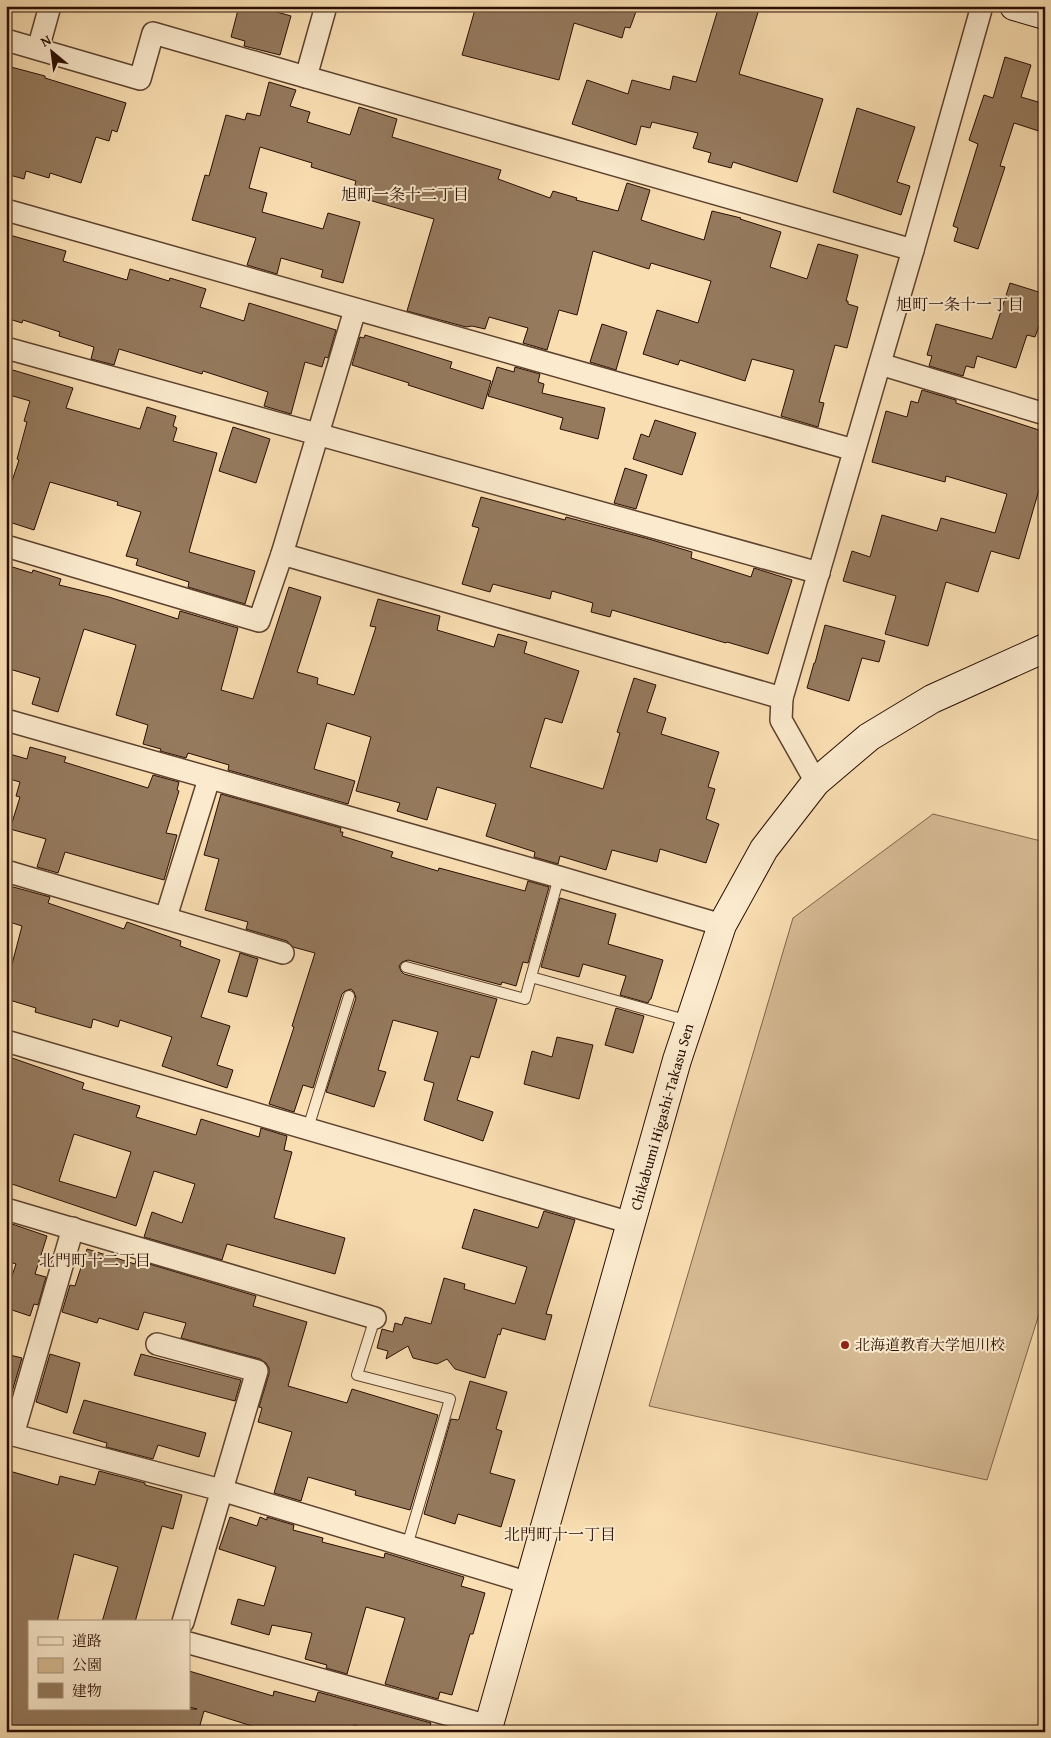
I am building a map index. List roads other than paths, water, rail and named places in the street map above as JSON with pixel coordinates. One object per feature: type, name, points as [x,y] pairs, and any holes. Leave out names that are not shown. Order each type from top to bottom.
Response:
[{"type":"street","points":[[38,50],[50,6]]},
{"type":"street","points":[[306,78],[326,6]]},
{"type":"street","points":[[816,782],[782,720],[782,698],[982,6]]},
{"type":"street","points":[[1014,6],[1045,15]]},
{"type":"street","points":[[6,40],[140,79],[153,33],[913,250]]},
{"type":"street","points":[[6,210],[854,450]]},
{"type":"street","points":[[6,546],[259,621],[282,554],[354,310]]},
{"type":"street","points":[[6,348],[819,573]]},
{"type":"street","points":[[880,364],[1045,414]]},
{"type":"street","points":[[282,554],[782,698]]},
{"type":"street","name":"Chikabumi Higashi-Takasu Sen","points":[[488,1729],[677,1060],[722,925],[764,849],[816,782],[869,737],[932,699],[1045,648]]},
{"type":"street","points":[[6,720],[722,925]]},
{"type":"street","points":[[166,917],[209,779]]},
{"type":"street","points":[[6,871],[283,952]]},
{"type":"street","points":[[6,1041],[631,1223]]},
{"type":"street","points":[[6,1209],[375,1318]]},
{"type":"street","points":[[73,1228],[10,1434],[221,1490],[529,1583]]},
{"type":"street","points":[[157,1344],[257,1372],[184,1620]]},
{"type":"street","points":[[190,1643],[488,1729]]},
{"type":"lane","points":[[406,967],[525,999],[559,877]]},
{"type":"lane","points":[[531,978],[690,1021]]},
{"type":"lane","points":[[308,1128],[349,996]]},
{"type":"lane","points":[[375,1318],[357,1375],[450,1399],[407,1546]]},
{"type":"place","name":"北海道教育大学旭川校","points":[[845,1345]]},
{"type":"district","name":"旭町一条十二丁目","points":[[405,194]]},
{"type":"district","name":"旭町一条十一丁目","points":[[960,304]]},
{"type":"district","name":"北門町十二丁目","points":[[95,1260]]},
{"type":"district","name":"北門町十一丁目","points":[[560,1534]]}]
